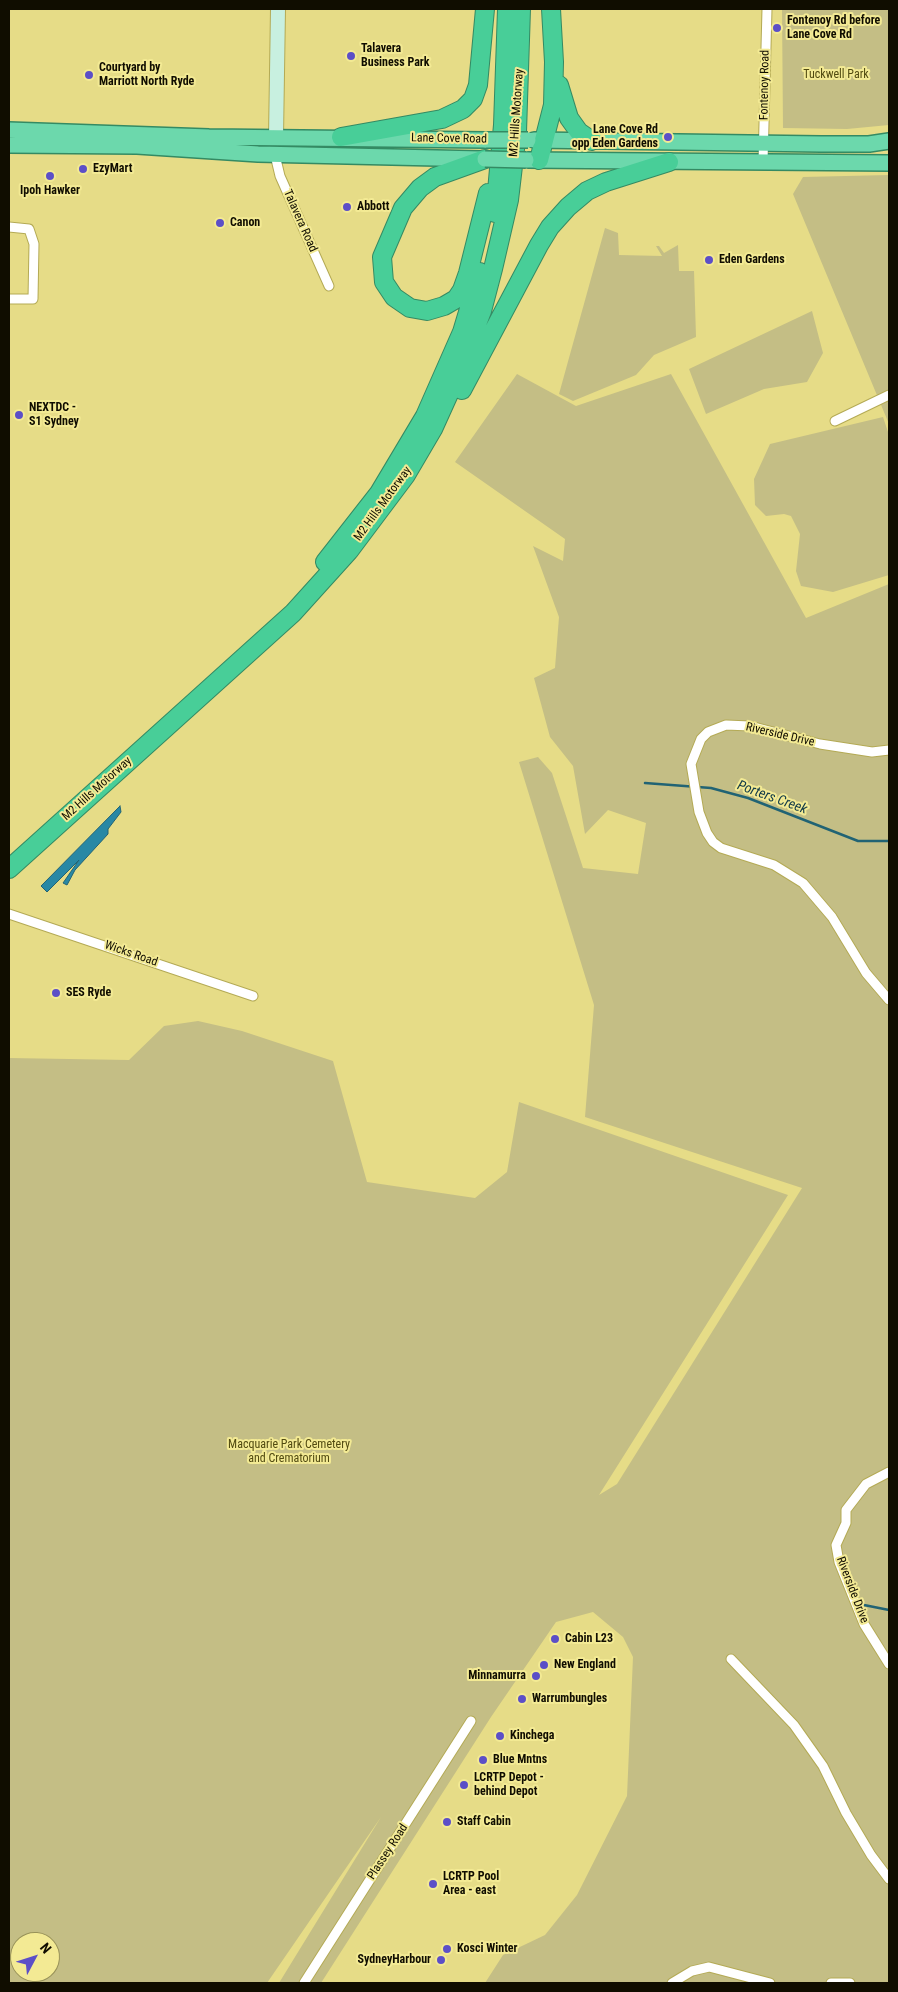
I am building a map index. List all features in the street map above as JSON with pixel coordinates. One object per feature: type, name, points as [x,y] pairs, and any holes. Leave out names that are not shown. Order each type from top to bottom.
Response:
[{"type":"highway","points":[[341,137],[442,119],[463,109],[473,99],[478,85],[485,9]]},
{"type":"highway","name":"M2 Hills Motorway","points":[[9,854],[277,614],[334,551],[379,493],[425,416],[462,332],[491,234],[499,183],[494,139],[507,9]]},
{"type":"highway","name":"M2 Hills Motorway","points":[[9,869],[293,613],[323,582],[360,538],[406,475],[432,429],[457,376],[482,311],[493,269],[509,200],[515,150],[519,102],[521,9]]},
{"type":"highway","points":[[533,160],[536,140],[552,113],[554,62],[551,9]]},
{"type":"highway","points":[[554,62],[568,118],[580,132],[592,141]]},
{"type":"highway","name":"Lane Cove Road","points":[[9,130],[209,137],[276,136],[869,144],[889,141]]},
{"type":"highway","points":[[275,155],[276,136]]},
{"type":"highway","points":[[485,159],[435,177],[420,188],[403,208],[382,257],[381,268],[384,282],[389,292],[404,305],[421,310],[444,306],[456,299],[462,290],[483,214],[495,155],[494,139]]},
{"type":"highway","name":"Lane Cove Road","points":[[9,145],[137,146],[275,155],[669,162],[889,163]]},
{"type":"highway","points":[[406,475],[424,461],[550,227],[568,207],[587,191],[630,172],[669,162]]},
{"type":"main road","points":[[276,136],[278,9]]},
{"type":"street","name":"Fontenoy Road","points":[[763,162],[767,9]]},
{"type":"street","name":"Talavera Road","points":[[275,155],[280,176],[328,286]]},
{"type":"street","points":[[9,227],[29,229],[34,244],[33,299],[9,299]]},
{"type":"street","points":[[835,421],[889,395]]},
{"type":"street","name":"Riverside Drive","points":[[889,750],[872,752],[829,745],[750,726],[726,725],[708,732],[701,738],[691,764],[694,790],[703,825],[713,842],[721,848],[774,865],[803,884],[832,917],[866,973],[889,1000]]},
{"type":"street","name":"Wicks Road","points":[[9,914],[253,996]]},
{"type":"street","name":"Riverside Drive","points":[[889,1472],[866,1484],[846,1510],[846,1522],[836,1545],[839,1562],[858,1609],[874,1642],[889,1664]]},
{"type":"street","points":[[731,1659],[794,1725],[823,1766],[846,1814],[871,1855],[889,1879]]},
{"type":"street","name":"Plassey Road","points":[[304,1983],[471,1721]]},
{"type":"street","points":[[672,1983],[692,1971],[709,1967],[770,1983]]},
{"type":"street","points":[[831,1983],[850,1983]]},
{"type":"green space","name":"Tuckwell Park","points":[[782,9],[889,9],[889,125],[847,129],[783,128]]},
{"type":"green space","points":[[889,175],[889,424],[793,194],[803,177]]},
{"type":"green space","points":[[605,228],[618,233],[619,255],[662,256],[656,246],[659,246],[664,253],[678,245],[679,271],[694,271],[696,337],[654,355],[636,375],[573,401],[559,394]]},
{"type":"green space","points":[[812,311],[823,353],[807,382],[764,389],[706,414],[689,369]]},
{"type":"green space","name":"Macquarie Park Cemetery and Crematorium","points":[[517,374],[576,406],[671,374],[806,618],[889,584],[889,1983],[485,1983],[503,1955],[545,1935],[577,1895],[627,1796],[633,1657],[623,1637],[593,1612],[556,1622],[491,1717],[321,1983],[279,1983],[381,1817],[267,1983],[9,1983],[9,1058],[129,1060],[164,1026],[198,1021],[242,1031],[333,1061],[367,1182],[475,1198],[507,1172],[519,1102],[788,1195],[599,1495],[617,1484],[802,1188],[585,1117],[594,1005],[519,762],[538,757],[552,773],[583,868],[638,874],[646,823],[608,810],[585,834],[573,766],[550,737],[534,678],[555,668],[559,617],[533,546],[563,561],[565,539],[455,462]]},
{"type":"green space","points":[[883,417],[889,435],[889,575],[833,592],[801,586],[796,571],[800,534],[791,516],[784,514],[766,516],[755,505],[754,479],[770,444]]},
{"type":"water","points":[[120,806],[121,812],[108,829],[108,834],[75,870],[67,885],[63,883],[79,860],[47,892],[41,886]]},
{"type":"waterway","name":"Porters Creek","points":[[645,783],[711,788],[748,798],[858,841],[889,841]]},
{"type":"waterway","points":[[859,1604],[889,1610]]},
{"type":"place","name":"Fontenoy Rd before Lane Cove Rd","points":[[777,28]]},
{"type":"place","name":"Talavera Business Park","points":[[351,56]]},
{"type":"place","name":"Courtyard by Marriott North Ryde","points":[[89,75]]},
{"type":"place","name":"Lane Cove Rd opp Eden Gardens","points":[[668,137]]},
{"type":"place","name":"EzyMart","points":[[83,169]]},
{"type":"place","name":"Ipoh Hawker","points":[[50,176]]},
{"type":"place","name":"Abbott","points":[[347,207]]},
{"type":"place","name":"Canon","points":[[220,223]]},
{"type":"place","name":"Eden Gardens","points":[[709,260]]},
{"type":"place","name":"NEXTDC - S1 Sydney","points":[[19,415]]},
{"type":"place","name":"SES Ryde","points":[[56,993]]},
{"type":"place","name":"Cabin L23","points":[[555,1639]]},
{"type":"place","name":"New England","points":[[544,1665]]},
{"type":"place","name":"Minnamurra","points":[[536,1676]]},
{"type":"place","name":"Warrumbungles","points":[[522,1699]]},
{"type":"place","name":"Kinchega","points":[[500,1736]]},
{"type":"place","name":"Blue Mntns","points":[[483,1760]]},
{"type":"place","name":"LCRTP Depot - behind Depot","points":[[464,1785]]},
{"type":"place","name":"Staff Cabin","points":[[447,1822]]},
{"type":"place","name":"LCRTP Pool Area - east","points":[[433,1884]]},
{"type":"place","name":"Kosci Winter","points":[[447,1949]]},
{"type":"place","name":"SydneyHarbour","points":[[441,1960]]}]
